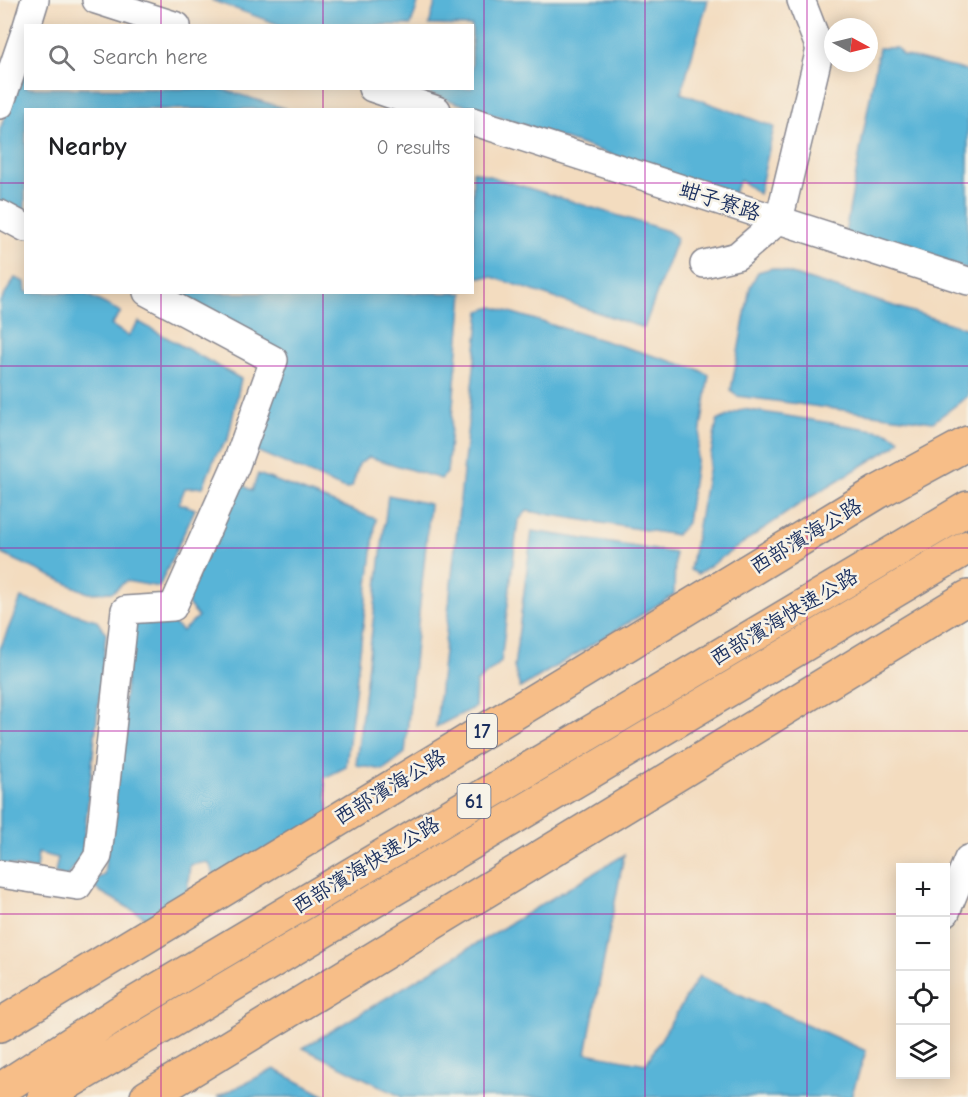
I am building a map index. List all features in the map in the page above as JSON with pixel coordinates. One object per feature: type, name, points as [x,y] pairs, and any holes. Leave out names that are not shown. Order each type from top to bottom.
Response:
[{"type":"main road","name":"西部濱海公路","points":[[0,1025],[868,498],[968,443]]},
{"type":"main road","name":"西部濱海快速公路","points":[[0,1090],[117,1014],[960,513]]},
{"type":"main road","name":"西部濱海快速公路","points":[[44,1097],[968,547]]},
{"type":"main road","points":[[147,1097],[968,597]]},
{"type":"street","points":[[27,24],[35,0]]},
{"type":"street","points":[[96,0],[171,24]]},
{"type":"street","points":[[704,264],[737,256],[779,220],[820,49],[801,0]]},
{"type":"street","points":[[0,105],[24,33]]},
{"type":"street","points":[[378,90],[431,108]]},
{"type":"street","name":"蚶子寮路","points":[[474,122],[968,280]]},
{"type":"street","points":[[0,214],[24,227]]},
{"type":"street","points":[[0,874],[78,886],[98,856],[125,610],[173,607],[236,465],[274,360],[151,294]]},
{"type":"street","points":[[950,900],[968,859]]},
{"type":"water","points":[[211,0],[419,0],[411,24],[277,24]]},
{"type":"water","points":[[436,0],[708,0],[681,93],[774,127],[759,194],[740,180],[732,195],[419,90],[474,90],[474,24],[429,24]]},
{"type":"water","points":[[879,48],[897,48],[902,55],[968,71],[968,269],[845,233],[875,72],[878,72]]},
{"type":"water","points":[[24,56],[24,90],[224,90],[284,108],[24,108],[24,223],[0,209],[0,130]]},
{"type":"water","points":[[474,171],[668,231],[677,238],[644,328],[492,277],[474,279]]},
{"type":"water","points":[[772,268],[968,329],[968,396],[933,422],[737,396],[731,390],[750,287],[758,272]]},
{"type":"water","points":[[15,278],[24,282],[24,294],[85,294],[121,312],[111,325],[128,336],[139,322],[241,379],[228,439],[216,455],[203,487],[185,488],[179,503],[195,509],[159,587],[126,581],[113,592],[88,593],[0,553],[0,302]]},
{"type":"water","points":[[151,294],[463,294],[447,473],[441,479],[369,457],[359,464],[352,487],[345,489],[252,449],[272,371]]},
{"type":"water","points":[[493,307],[697,369],[709,375],[687,523],[676,535],[527,511],[518,521],[501,662],[476,683],[475,707],[436,727],[480,311]]},
{"type":"water","points":[[743,409],[887,432],[900,439],[895,446],[807,499],[698,574],[690,570],[717,421]]},
{"type":"water","points":[[258,474],[376,519],[346,767],[324,778],[329,815],[215,876],[208,862],[190,865],[187,892],[155,923],[87,884],[104,875],[133,622],[169,619],[182,631],[198,617],[186,601],[237,481],[252,491]]},
{"type":"water","points":[[388,495],[430,504],[405,753],[383,770],[356,765]]},
{"type":"water","points":[[532,531],[675,553],[674,595],[520,688],[514,667]]},
{"type":"water","points":[[21,598],[96,620],[106,633],[82,858],[66,877],[55,873],[58,858],[38,853],[36,870],[0,863],[0,649]]},
{"type":"water","points":[[624,855],[586,1053],[646,1064],[699,976],[866,1051],[851,1097],[402,1097],[303,1048]]},
{"type":"water","points":[[274,1069],[327,1097],[217,1097]]}]
